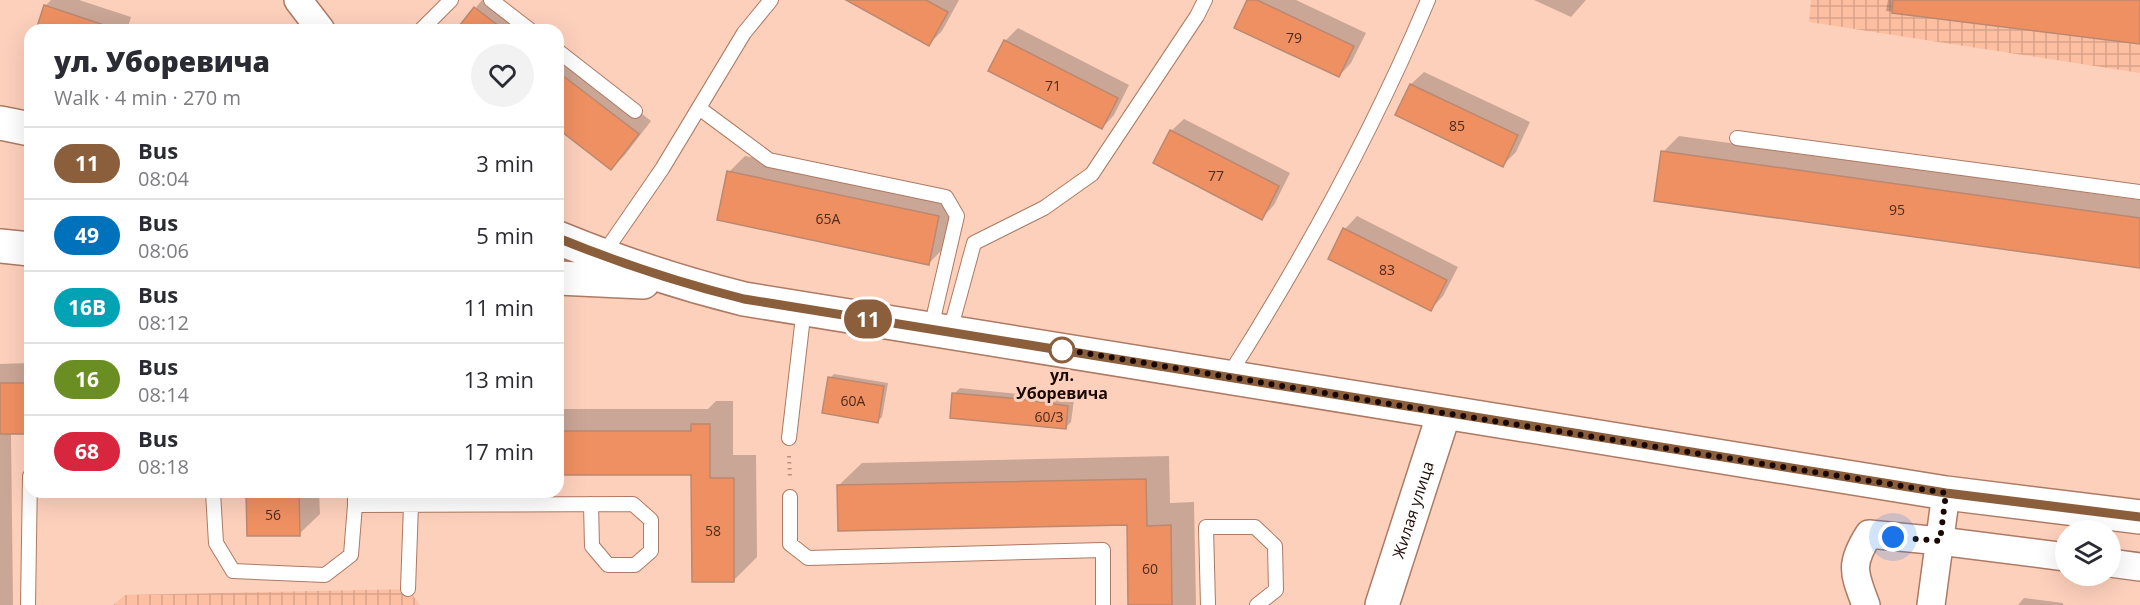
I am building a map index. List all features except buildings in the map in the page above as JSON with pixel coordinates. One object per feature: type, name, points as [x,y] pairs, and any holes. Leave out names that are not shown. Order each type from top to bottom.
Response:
[{"type":"main road","points":[[0,123],[24,128]]},
{"type":"main road","points":[[564,240],[602,256],[699,288],[744,299],[1946,493],[2140,517]]},
{"type":"main road","points":[[0,246],[24,248]]},
{"type":"main road","points":[[564,279],[619,280],[699,288]]},
{"type":"main road","name":"Жилая улица","points":[[1382,605],[1444,413]]},
{"type":"street","points":[[298,0],[315,24]]},
{"type":"street","points":[[1931,605],[1946,493]]},
{"type":"street","points":[[1866,605],[1855,574],[1857,552],[1869,534],[2055,556]]},
{"type":"street","points":[[2121,564],[2140,567]]},
{"type":"lane","points":[[427,24],[451,0]]},
{"type":"lane","points":[[491,0],[522,24]]},
{"type":"lane","points":[[602,256],[662,169],[744,33],[771,0]]},
{"type":"lane","points":[[941,330],[974,243],[1044,208],[1092,174],[1197,16],[1205,0]]},
{"type":"lane","points":[[1228,377],[1274,304],[1333,201],[1405,55],[1428,0]]},
{"type":"lane","points":[[564,56],[635,111]]},
{"type":"lane","points":[[699,108],[769,160],[946,197],[957,216],[941,330]]},
{"type":"lane","points":[[1737,138],[2140,192]]},
{"type":"lane","points":[[789,438],[804,308]]},
{"type":"lane","points":[[790,497],[790,544],[808,558],[1103,550],[1103,605]]},
{"type":"lane","points":[[28,605],[30,498]]},
{"type":"lane","points":[[213,498],[216,543],[233,571],[325,575],[351,555],[355,499],[411,505],[591,504],[633,504],[651,520],[651,550],[635,565],[608,565],[592,546],[591,504]]},
{"type":"lane","points":[[408,590],[411,505]]},
{"type":"lane","points":[[1208,605],[1206,527],[1255,527],[1275,546],[1276,590],[1257,605]]},
{"type":"path","points":[[789,438],[790,497]]},
{"type":"shaded area","points":[[1811,0],[2140,0],[2140,73],[1809,22]]},
{"type":"shaded area","points":[[408,589],[420,605],[113,605],[125,595]]},
{"type":"bus line","name":"11","points":[[564,240],[602,256],[699,288],[744,299],[1946,493],[2140,517]]},
{"type":"place","name":"ул. Уборевича","points":[[1062,350]]},
{"type":"route","points":[[1062,350],[1055,348],[1946,493],[1940,541],[1893,537]]}]
